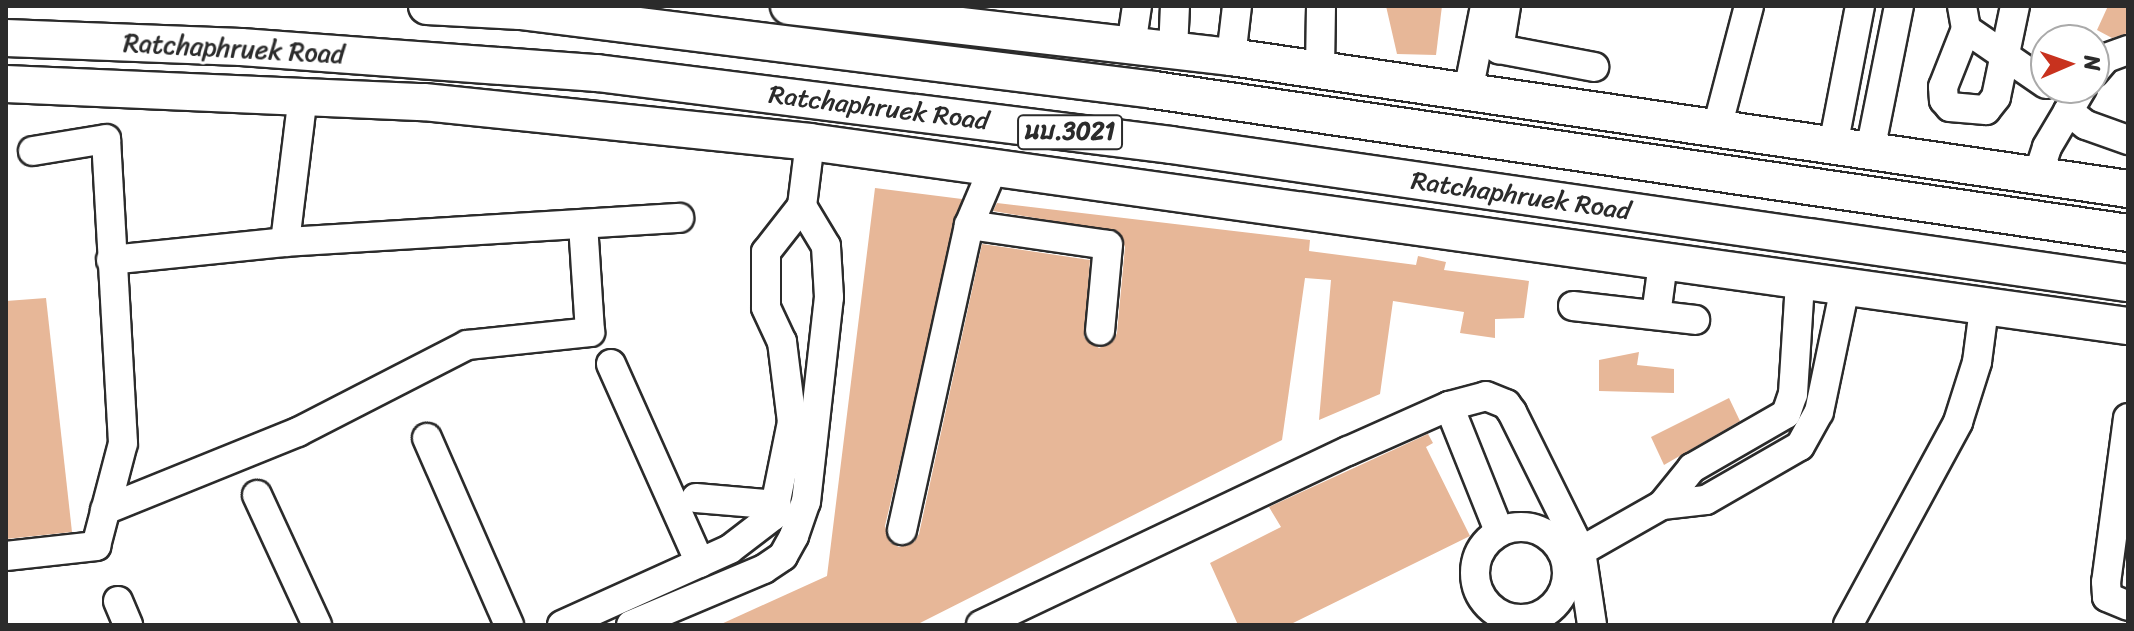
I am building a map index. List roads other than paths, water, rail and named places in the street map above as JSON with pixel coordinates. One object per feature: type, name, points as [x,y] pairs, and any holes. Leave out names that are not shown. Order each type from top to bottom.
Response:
[{"type":"main road","name":"Ratchaphruek Road","points":[[427,6],[520,11],[1154,90],[2128,233]]},
{"type":"main road","points":[[520,11],[641,6]]},
{"type":"main road","points":[[789,6],[961,15],[1126,45],[1231,57],[1833,146],[1872,143],[2128,189]]},
{"type":"main road","name":"Ratchaphruek Road","points":[[6,38],[241,47],[597,73],[1171,145],[2128,283]]},
{"type":"main road","points":[[424,102],[597,73]]},
{"type":"main road","name":"Ratchaphruek Road","points":[[6,84],[424,102],[810,142],[1984,309],[2128,326]]},
{"type":"main road","points":[[1942,257],[2000,282],[2128,313]]},
{"type":"street","points":[[1124,6],[1126,45]]},
{"type":"street","points":[[1126,45],[1137,6]]},
{"type":"street","points":[[1173,51],[1175,6]]},
{"type":"street","points":[[1231,57],[1237,6]]},
{"type":"street","points":[[1320,70],[1321,6]]},
{"type":"street","points":[[1468,92],[1485,6]]},
{"type":"street","points":[[1506,6],[1499,49],[1594,67]]},
{"type":"street","points":[[1717,128],[1749,6]]},
{"type":"street","points":[[1833,146],[1860,6]]},
{"type":"street","points":[[1872,143],[1899,6]]},
{"type":"street","points":[[2015,6],[2004,55],[1994,104],[1986,110],[1950,107],[1943,87],[1964,18],[2004,55],[2030,73]]},
{"type":"street","points":[[1557,105],[1562,61]]},
{"type":"street","points":[[285,242],[303,95]]},
{"type":"street","points":[[2038,175],[2066,104]]},
{"type":"street","points":[[2073,104],[2086,125],[2128,140]]},
{"type":"street","points":[[6,556],[96,546],[123,443],[106,139],[33,151]]},
{"type":"street","points":[[562,625],[704,561],[766,527],[777,505],[792,422],[782,342],[766,307],[766,252],[802,206],[810,142]]},
{"type":"street","points":[[902,530],[969,225],[994,166]]},
{"type":"street","points":[[631,625],[722,587],[783,556],[806,502],[829,297],[826,246],[802,206]]},
{"type":"street","points":[[111,260],[285,242],[679,218]]},
{"type":"street","points":[[105,510],[298,432],[467,345],[590,332],[583,224]]},
{"type":"street","points":[[969,225],[1108,245],[1100,331]]},
{"type":"street","points":[[1656,315],[1663,263]]},
{"type":"street","points":[[1574,555],[1531,527],[1499,531],[1480,550],[1474,576],[1483,601],[1503,617],[1529,620],[1553,608],[1567,586],[1574,555],[1662,505],[1692,468],[1786,414],[1793,394],[1800,282]]},
{"type":"street","points":[[1662,505],[1706,500],[1800,446],[1819,412],[1845,288]]},
{"type":"street","points":[[1573,306],[1695,320]]},
{"type":"street","points":[[1848,625],[1958,422],[1977,362],[1984,309]]},
{"type":"street","points":[[611,364],[704,561],[722,587]]},
{"type":"street","points":[[981,625],[1449,406],[1486,396],[1506,404],[1574,555],[1592,625]]},
{"type":"street","points":[[1449,406],[1499,531]]},
{"type":"street","points":[[2128,418],[2106,582],[2107,597],[2128,606]]},
{"type":"street","points":[[427,438],[509,625]]},
{"type":"street","points":[[257,495],[317,625]]},
{"type":"street","points":[[696,498],[777,505]]}]
